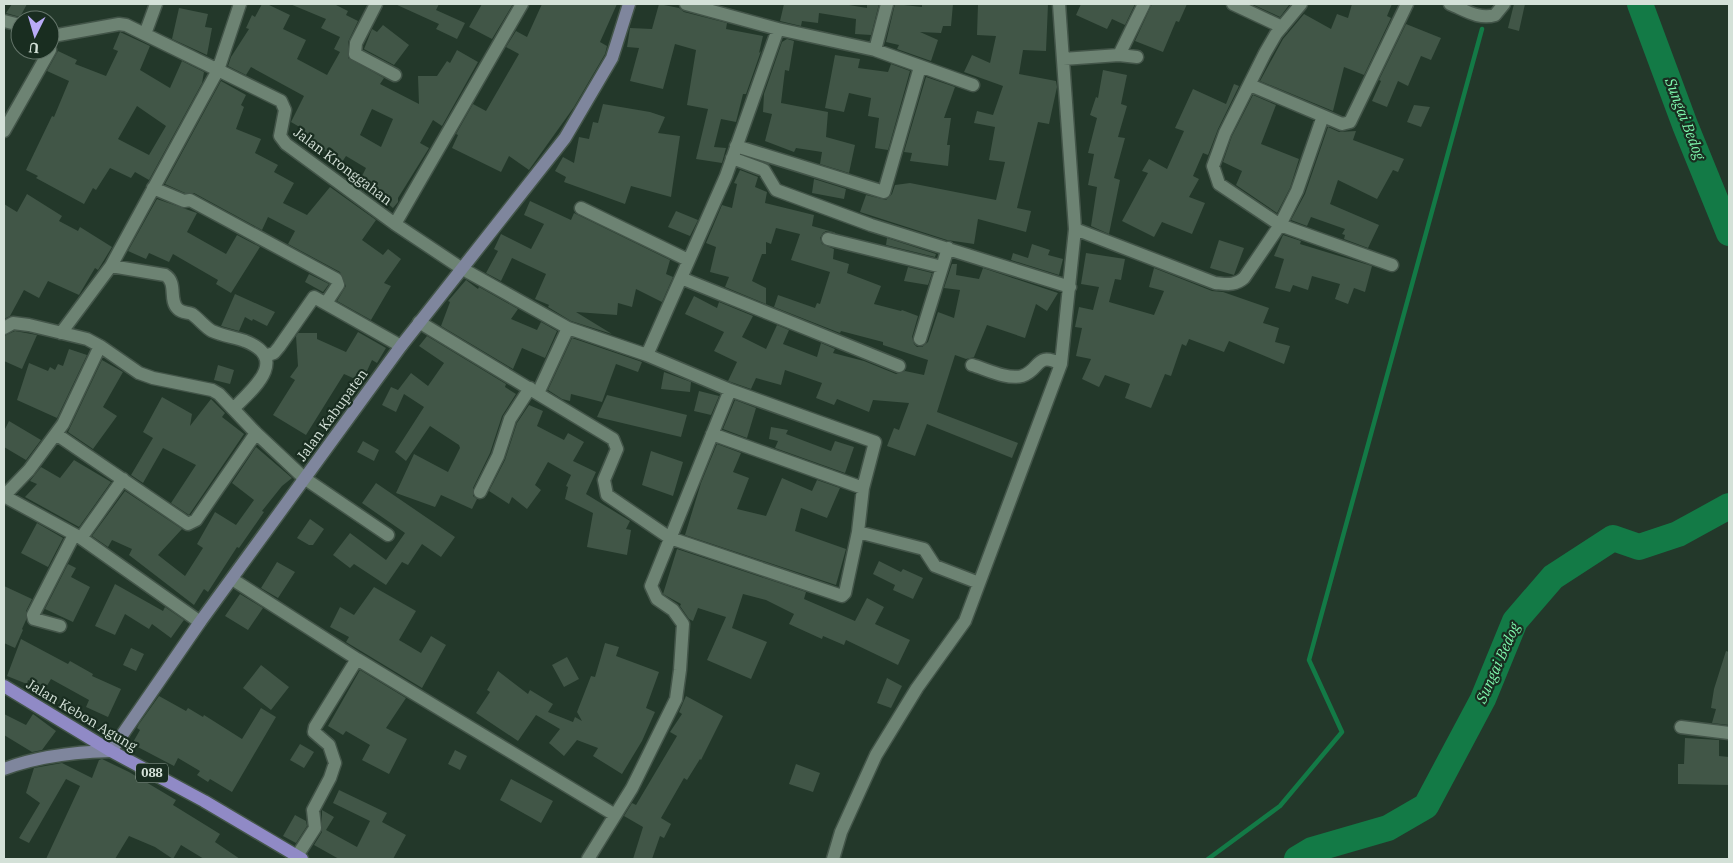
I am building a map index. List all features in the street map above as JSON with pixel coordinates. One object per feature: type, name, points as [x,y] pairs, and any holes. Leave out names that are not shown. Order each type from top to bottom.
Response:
[{"type":"main road","name":"Jalan Kabupaten","points":[[111,752],[200,622],[401,346],[565,138],[612,58],[629,4]]},
{"type":"main road","name":"Jalan Kebon Agung","points":[[4,686],[111,752],[204,801],[299,858]]},
{"type":"main road","points":[[4,769],[24,761],[85,752],[111,752]]},
{"type":"street","points":[[145,34],[156,4]]},
{"type":"street","points":[[61,332],[111,266],[218,70],[240,4]]},
{"type":"street","points":[[376,4],[356,43],[355,54],[394,75]]},
{"type":"street","points":[[395,224],[522,4]]},
{"type":"street","points":[[686,4],[778,29],[875,50],[973,85]]},
{"type":"street","points":[[875,50],[887,4]]},
{"type":"street","points":[[833,859],[841,832],[876,755],[917,688],[966,621],[1061,364],[1075,229],[1059,4]]},
{"type":"street","points":[[1119,55],[1144,4]]},
{"type":"street","points":[[1233,4],[1282,27]]},
{"type":"street","points":[[1301,4],[1282,27],[1265,53],[1225,133],[1213,166],[1214,171],[1219,184],[1280,225],[1392,265]]},
{"type":"street","points":[[1250,85],[1342,124],[1350,122],[1407,4]]},
{"type":"street","points":[[1450,4],[1476,16],[1484,17],[1495,15],[1504,4]]},
{"type":"street","name":"Jalan Kronggahan","points":[[60,33],[119,24],[145,34],[281,101],[285,110],[280,136],[286,144],[395,224],[461,268],[568,328],[647,355],[730,390],[872,439],[876,445],[863,488]]},
{"type":"street","points":[[647,355],[682,278],[732,158],[778,29]]},
{"type":"street","points":[[1063,59],[1119,55],[1137,57]]},
{"type":"street","points":[[5,126],[44,60]]},
{"type":"street","points":[[736,146],[884,192],[920,67]]},
{"type":"street","points":[[1075,229],[1215,283],[1237,284],[1244,278],[1280,225],[1297,191],[1323,116]]},
{"type":"street","points":[[732,158],[764,170],[774,189],[871,225],[1070,287]]},
{"type":"street","points":[[153,188],[184,201],[190,200],[336,279],[338,284],[326,303]]},
{"type":"street","points":[[582,208],[688,260]]},
{"type":"street","points":[[863,247],[871,225]]},
{"type":"street","points":[[828,239],[942,267]]},
{"type":"street","points":[[920,339],[948,248]]},
{"type":"street","points":[[111,266],[157,272],[168,276],[178,310],[200,320],[213,331],[259,348],[265,356],[266,367],[262,379],[233,409]]},
{"type":"street","points":[[682,278],[899,366]]},
{"type":"street","points":[[265,356],[274,353],[311,299],[317,298],[401,346]]},
{"type":"street","points":[[419,322],[613,439],[618,449],[604,480],[607,495],[670,538],[838,596],[845,593],[858,532],[863,488],[712,434]]},
{"type":"street","points":[[4,328],[13,323],[87,339],[139,373],[153,378],[212,390],[304,478],[388,535]]},
{"type":"street","points":[[480,492],[498,456],[510,419],[534,391],[568,328]]},
{"type":"street","points":[[100,346],[56,434],[29,470],[4,496],[77,537],[200,622]]},
{"type":"street","points":[[972,365],[1014,377],[1025,374],[1044,359],[1050,358],[1061,364]]},
{"type":"street","points":[[588,859],[632,788],[676,699],[683,624],[673,610],[657,599],[651,586],[730,390]]},
{"type":"street","points":[[56,434],[124,479],[183,522],[191,523],[196,520],[256,433]]},
{"type":"street","points":[[60,626],[34,619],[33,615],[77,537],[124,479]]},
{"type":"street","points":[[858,532],[924,549],[936,566],[979,583]]},
{"type":"street","points":[[232,579],[357,660],[615,816]]},
{"type":"street","points":[[299,858],[315,828],[313,810],[330,778],[335,763],[329,745],[314,732],[315,727],[357,660]]},
{"type":"street","points":[[1681,727],[1729,733]]},
{"type":"building","points":[[12,4],[27,4],[24,10],[10,10],[10,14],[6,13]]},
{"type":"building","points":[[262,4],[267,4],[290,15],[283,29],[306,40],[297,59],[327,75],[340,52],[334,49],[340,37],[321,28],[326,19],[290,4],[334,4],[348,11],[346,15],[358,21],[348,42],[348,58],[384,78],[380,84],[419,104],[418,76],[437,76],[447,61],[450,63],[457,50],[478,62],[442,126],[433,120],[420,143],[429,148],[393,208],[387,203],[385,206],[357,186],[366,168],[346,156],[342,162],[300,134],[303,129],[291,122],[304,96],[251,67],[246,75],[228,66],[231,57],[249,29],[246,28],[252,15],[255,17]],"holes":[[[372,109],[393,119],[381,147],[360,135]]]},
{"type":"building","points":[[395,4],[439,4],[436,10],[465,23],[457,39],[436,29],[439,24]]},
{"type":"building","points":[[482,4],[513,4],[492,39],[469,27]]},
{"type":"building","points":[[542,4],[617,4],[600,42],[607,46],[605,54],[574,107],[529,170],[509,156],[501,172],[452,148],[458,135],[456,134],[473,104],[486,111],[519,54],[506,47],[516,31],[527,37]]},
{"type":"building","points":[[659,4],[679,8],[684,12],[727,23],[726,29],[763,36],[759,53],[761,51],[746,94],[743,94],[736,122],[721,119],[714,147],[726,148],[722,163],[696,159],[708,109],[687,105],[696,50],[675,44],[663,89],[630,81],[639,48],[627,47],[630,28],[652,29]]},
{"type":"building","points":[[784,4],[843,4],[867,8],[867,4],[879,4],[871,35],[855,34],[856,19],[819,13],[818,23],[802,21],[801,26],[780,21]]},
{"type":"building","points":[[895,4],[922,7],[922,4],[953,4],[951,26],[943,26],[941,33],[920,32],[938,40],[931,61],[897,49],[899,45],[886,42]]},
{"type":"building","points":[[978,4],[1048,4],[1046,51],[1023,50],[1019,74],[1056,81],[1057,87],[1049,124],[1038,122],[1017,208],[1031,211],[1026,232],[978,219],[974,244],[947,240],[860,212],[866,195],[886,200],[892,194],[895,185],[910,183],[996,200],[1005,162],[989,160],[995,127],[974,123],[977,111],[993,115],[1003,86],[964,72],[972,55],[990,63],[996,36],[977,35]]},
{"type":"building","points":[[1081,4],[1135,4],[1125,25],[1112,19],[1107,29],[1076,15]]},
{"type":"building","points":[[1152,4],[1187,4],[1179,22],[1176,21],[1163,52],[1135,41]]},
{"type":"building","points":[[1252,4],[1286,4],[1289,5],[1280,17]]},
{"type":"building","points":[[1352,4],[1392,4],[1387,16],[1391,18],[1364,75],[1344,67],[1333,111],[1260,81],[1283,39],[1304,14],[1331,29],[1337,14],[1348,18]]},
{"type":"building","points":[[1514,4],[1525,4],[1519,31],[1508,28]]},
{"type":"building","points":[[179,8],[208,14],[205,27],[212,28],[207,55],[172,39]]},
{"type":"building","points":[[1406,24],[1441,38],[1431,60],[1421,56],[1408,86],[1398,81],[1387,107],[1372,101],[1381,81],[1379,80]]},
{"type":"building","points":[[383,25],[409,45],[394,65],[364,49],[372,29],[377,32]]},
{"type":"building","points":[[120,32],[150,46],[140,70],[170,88],[182,61],[204,72],[202,83],[149,180],[135,172],[131,178],[110,168],[96,190],[93,188],[84,204],[36,178],[38,176],[26,170],[52,116],[54,117],[69,81],[47,71],[53,60],[60,60],[60,52],[77,60],[75,64],[106,76],[118,51],[113,49]],"holes":[[[137,106],[166,126],[149,155],[118,139]]]},
{"type":"building","points":[[787,39],[794,41],[789,71],[785,70],[781,103],[828,112],[826,137],[855,145],[849,173],[820,164],[822,152],[796,148],[794,152],[765,141],[772,114],[763,112],[764,94],[782,42]]},
{"type":"building","points":[[835,55],[860,59],[858,68],[888,72],[891,64],[910,71],[888,150],[875,148],[879,118],[868,116],[871,98],[849,93],[844,112],[825,108]]},
{"type":"building","points":[[1103,70],[1127,75],[1121,104],[1127,106],[1118,137],[1125,138],[1114,178],[1120,180],[1109,234],[1091,226],[1097,187],[1088,185],[1094,154],[1088,153],[1097,118],[1090,115],[1096,97],[1098,98]]},
{"type":"building","points":[[926,77],[955,87],[944,118],[951,118],[947,145],[950,145],[948,166],[910,161],[912,153],[904,152]]},
{"type":"building","points":[[221,81],[246,95],[241,105],[244,107],[236,129],[261,139],[255,153],[278,165],[274,172],[294,183],[283,203],[307,215],[330,187],[376,220],[362,240],[383,255],[388,249],[401,259],[384,283],[391,286],[371,320],[337,301],[346,286],[340,272],[288,244],[295,231],[268,217],[262,230],[194,193],[185,193],[165,184]]},
{"type":"building","points":[[1234,84],[1239,86],[1218,129],[1208,155],[1203,153],[1193,176],[1199,179],[1189,197],[1205,203],[1192,234],[1162,222],[1154,237],[1122,221],[1148,173],[1142,171],[1149,159],[1167,169],[1184,131],[1175,128],[1193,89],[1226,104]]},
{"type":"building","points":[[1253,95],[1276,105],[1261,144],[1299,159],[1290,188],[1277,213],[1236,185],[1242,171],[1223,162],[1232,136]]},
{"type":"building","points":[[603,104],[650,112],[665,117],[658,133],[680,136],[671,197],[631,186],[625,204],[564,182],[566,177],[555,171],[563,157],[574,163],[579,137],[589,139],[593,122],[598,123]]},
{"type":"building","points":[[1414,105],[1430,107],[1421,127],[1407,122]]},
{"type":"building","points":[[1328,127],[1339,132],[1356,131],[1353,140],[1404,159],[1398,172],[1393,170],[1377,199],[1338,180],[1330,204],[1379,225],[1368,248],[1344,239],[1345,235],[1342,234],[1345,229],[1311,217],[1307,226],[1291,220],[1305,194]]},
{"type":"building","points":[[740,170],[758,177],[755,187],[767,192],[765,203],[814,215],[812,226],[837,233],[826,231],[823,233],[820,238],[822,244],[834,249],[833,259],[849,264],[847,273],[881,286],[874,304],[902,310],[918,316],[912,337],[917,347],[922,347],[928,342],[938,312],[954,318],[960,290],[944,288],[952,264],[957,264],[956,275],[979,279],[983,268],[1058,293],[1047,311],[1036,304],[1025,338],[987,325],[974,357],[966,359],[955,355],[937,412],[1018,443],[1012,458],[927,424],[915,456],[887,446],[894,428],[899,430],[909,403],[873,400],[869,412],[837,399],[834,405],[816,398],[822,383],[785,370],[781,385],[756,378],[751,389],[728,381],[737,362],[714,351],[724,332],[685,314],[694,296],[717,308],[719,302],[753,316],[742,337],[766,349],[777,325],[789,330],[783,344],[817,357],[821,343],[835,349],[833,353],[864,361],[896,374],[905,371],[924,375],[928,360],[883,345],[883,342],[841,331],[840,333],[774,307],[778,295],[815,308],[817,303],[820,304],[830,272],[791,260],[800,234],[776,228],[771,244],[766,242],[766,254],[762,254],[752,281],[766,288],[766,304],[725,287],[729,277],[710,272],[716,247],[706,243],[722,205],[732,208],[737,184],[734,183]]},
{"type":"building","points":[[814,179],[846,189],[844,199],[812,193]]},
{"type":"building","points":[[27,194],[62,216],[59,221],[78,231],[80,227],[112,247],[98,270],[95,268],[79,295],[48,281],[39,298],[24,290],[10,316],[4,319],[4,204],[17,212]]},
{"type":"building","points":[[157,199],[197,213],[187,232],[226,254],[237,235],[260,247],[231,293],[216,284],[218,280],[173,254],[169,262],[149,253],[146,259],[128,251]]},
{"type":"building","points":[[530,201],[571,220],[574,213],[670,260],[666,274],[673,277],[662,302],[636,289],[632,307],[618,303],[617,315],[576,312],[612,334],[571,321],[548,307],[549,305],[535,299],[546,274],[512,258],[501,281],[486,273],[498,251],[494,249],[501,234],[531,249],[544,224],[524,215]]},
{"type":"building","points":[[676,211],[698,220],[690,236],[668,227]]},
{"type":"building","points":[[1283,235],[1301,241],[1300,244],[1372,266],[1365,292],[1354,288],[1348,304],[1335,299],[1340,284],[1312,276],[1308,290],[1293,285],[1290,292],[1275,288],[1284,259],[1274,256]]},
{"type":"building","points":[[887,238],[936,254],[935,257],[886,245]]},
{"type":"building","points":[[1219,240],[1244,248],[1234,275],[1210,268]]},
{"type":"building","points":[[1032,244],[1050,250],[1048,255],[1063,259],[1059,275],[1011,260],[1013,253],[1028,258]]},
{"type":"building","points":[[1086,253],[1125,259],[1121,280],[1115,279],[1109,302],[1154,315],[1164,291],[1149,287],[1154,268],[1212,291],[1223,292],[1269,308],[1263,323],[1279,328],[1275,342],[1290,346],[1284,364],[1229,341],[1224,352],[1189,339],[1186,346],[1182,344],[1171,376],[1165,374],[1151,408],[1125,398],[1130,384],[1105,375],[1099,387],[1082,379],[1091,359],[1076,356],[1082,328],[1075,327],[1079,307],[1093,310],[1099,287],[1081,284]]},
{"type":"building","points":[[908,267],[932,273],[928,285],[904,281]]},
{"type":"building","points":[[309,274],[329,284],[323,292],[305,282]]},
{"type":"building","points":[[466,280],[478,289],[479,287],[518,309],[511,319],[537,330],[541,322],[557,331],[545,358],[522,348],[513,369],[441,326],[450,302],[448,301]]},
{"type":"building","points":[[235,294],[275,312],[267,326],[245,317],[239,331],[221,326]]},
{"type":"building","points":[[15,331],[37,335],[22,369],[4,361],[4,336]]},
{"type":"building","points":[[358,332],[386,348],[377,363],[372,360],[362,382],[344,374],[306,435],[273,415],[295,380],[290,377],[298,366],[296,336],[298,333],[317,333],[317,339],[346,352]]},
{"type":"building","points":[[427,336],[506,384],[505,387],[516,394],[502,416],[490,453],[473,488],[473,496],[477,499],[472,509],[441,495],[435,507],[396,493],[414,454],[448,472],[460,448],[459,445],[430,426],[406,461],[395,452],[424,407],[404,394],[396,412],[382,405],[391,387],[398,390],[411,373],[428,386],[444,363],[419,346]]},
{"type":"building","points":[[572,338],[642,362],[638,372],[616,364],[602,402],[571,394],[570,401],[562,399],[548,390]]},
{"type":"building","points":[[69,349],[87,355],[57,418],[17,400],[29,363],[48,371],[50,367],[55,370],[58,364],[63,366]]},
{"type":"building","points":[[102,360],[123,372],[103,407],[117,416],[93,449],[68,432]]},
{"type":"building","points":[[218,365],[234,370],[230,384],[214,380]]},
{"type":"building","points":[[664,372],[691,382],[690,392],[661,389]]},
{"type":"building","points":[[699,391],[719,396],[711,415],[694,411]]},
{"type":"building","points":[[607,395],[687,415],[681,437],[597,417]]},
{"type":"building","points":[[162,397],[192,414],[190,426],[211,399],[225,413],[222,417],[244,434],[189,515],[171,503],[196,465],[163,448],[143,483],[131,475],[153,438],[143,432]]},
{"type":"building","points":[[735,400],[756,408],[747,438],[723,429]]},
{"type":"building","points":[[529,405],[543,411],[537,426],[564,440],[568,433],[584,442],[573,461],[596,472],[586,494],[630,521],[626,529],[631,530],[627,555],[587,547],[593,513],[565,499],[568,487],[566,486],[571,475],[548,462],[535,485],[541,490],[527,509],[512,497],[509,504],[489,491],[505,460],[517,423]]},
{"type":"building","points":[[9,421],[41,440],[26,460],[4,447],[4,431]]},
{"type":"building","points":[[771,427],[788,430],[786,434],[831,451],[835,441],[854,447],[845,473],[775,448],[778,441],[769,439]]},
{"type":"building","points":[[363,441],[379,450],[374,461],[357,452]]},
{"type":"building","points":[[717,444],[741,453],[733,472],[749,478],[737,509],[766,516],[782,478],[812,491],[817,480],[840,488],[827,518],[801,508],[795,531],[846,549],[836,585],[685,535],[701,483]]},
{"type":"building","points":[[256,447],[292,478],[282,486],[262,511],[264,512],[239,548],[237,547],[208,592],[204,589],[194,605],[129,555],[132,549],[112,540],[108,547],[92,536],[125,491],[182,529],[158,555],[185,576],[203,548],[197,544],[215,512],[236,525],[254,500],[232,483]]},
{"type":"building","points":[[651,451],[683,462],[673,496],[642,485]]},
{"type":"building","points":[[74,460],[111,482],[79,527],[25,497],[37,484],[30,481],[41,467],[60,478]]},
{"type":"building","points":[[376,483],[455,537],[441,557],[422,544],[408,565],[402,562],[386,585],[354,564],[350,568],[333,555],[350,533],[386,560],[405,533],[362,503]]},
{"type":"building","points":[[310,519],[324,529],[313,545],[309,545],[297,538]]},
{"type":"building","points":[[37,523],[63,538],[48,567],[21,553]]},
{"type":"building","points":[[677,549],[806,592],[804,599],[855,621],[867,598],[884,607],[875,624],[910,640],[898,665],[846,640],[844,645],[823,636],[822,639],[789,624],[794,614],[766,600],[743,594],[732,628],[767,642],[751,679],[707,660],[726,617],[698,608],[693,621],[689,619],[680,606],[681,604],[663,594]]},
{"type":"building","points":[[879,561],[901,572],[903,569],[923,578],[913,599],[893,590],[895,585],[873,574]]},
{"type":"building","points":[[277,562],[295,572],[278,598],[261,588]]},
{"type":"building","points":[[68,564],[76,568],[71,577],[90,587],[73,622],[45,609]]},
{"type":"building","points":[[115,584],[163,611],[165,607],[184,620],[171,638],[152,624],[149,629],[125,614],[115,635],[95,626]]},
{"type":"building","points":[[4,586],[32,599],[26,611],[26,620],[15,648],[4,643]]},
{"type":"building","points":[[374,587],[416,611],[399,640],[421,653],[431,636],[446,645],[422,688],[346,642],[349,637],[330,627],[340,607],[354,615]]},
{"type":"building","points":[[240,594],[263,608],[248,630],[225,616]]},
{"type":"building","points":[[21,639],[68,664],[70,661],[93,674],[92,676],[121,689],[108,717],[86,707],[89,700],[51,679],[45,689],[28,680],[27,684],[7,676]]},
{"type":"building","points":[[605,643],[619,647],[616,656],[659,672],[646,708],[655,712],[642,741],[622,774],[593,756],[598,748],[577,740],[564,756],[549,743],[560,729],[536,715],[518,741],[476,713],[490,692],[487,690],[498,671],[528,694],[530,690],[553,704],[548,712],[573,722],[575,717],[582,721],[577,712],[591,676],[595,677]]},
{"type":"building","points":[[131,648],[144,654],[136,671],[123,665]]},
{"type":"building","points":[[1726,651],[1729,652],[1729,725],[1712,723],[1716,709],[1711,708],[1714,689]]},
{"type":"building","points":[[567,657],[579,679],[564,687],[552,665]]},
{"type":"building","points":[[261,665],[289,687],[271,710],[243,688]]},
{"type":"building","points":[[360,670],[406,698],[386,728],[407,739],[389,774],[362,760],[370,745],[346,731],[343,735],[328,726]]},
{"type":"building","points":[[887,678],[902,686],[891,708],[877,703]]},
{"type":"building","points":[[159,696],[186,711],[188,708],[203,717],[204,715],[242,739],[261,708],[276,717],[232,792],[210,779],[208,782],[197,775],[200,771],[178,758],[174,766],[132,744],[140,730],[137,728],[139,724]]},
{"type":"building","points":[[686,696],[723,716],[701,760],[687,780],[684,778],[661,818],[671,824],[664,838],[660,836],[652,859],[633,859],[643,827],[624,816],[632,803],[636,805],[677,736],[670,732],[682,714],[679,712]]},
{"type":"building","points":[[4,714],[26,725],[33,714],[56,731],[42,750],[32,752],[4,735]]},
{"type":"building","points":[[1685,738],[1719,740],[1719,756],[1729,757],[1729,785],[1678,784],[1678,764],[1684,764]]},
{"type":"building","points":[[300,744],[314,752],[304,768],[290,760]]},
{"type":"building","points":[[455,750],[467,756],[460,770],[448,764]]},
{"type":"building","points":[[102,759],[129,772],[176,800],[173,805],[220,834],[215,842],[240,859],[204,859],[181,845],[173,859],[155,847],[129,836],[115,859],[46,859],[80,786],[66,779],[29,843],[19,838],[40,803],[26,793],[34,768],[62,763],[92,778],[99,760]]},
{"type":"building","points":[[796,764],[820,773],[813,792],[789,784]]},
{"type":"building","points":[[511,779],[553,801],[541,823],[500,800]]},
{"type":"building","points":[[339,790],[387,813],[382,822],[406,835],[393,859],[339,859],[314,845],[322,832],[322,810],[334,817],[326,830],[357,847],[370,821],[333,803]]},
{"type":"building","points":[[295,815],[306,821],[307,826],[296,843],[283,836]]},
{"type":"waterway","name":"Sungai Bedog","points":[[1640,4],[1685,125],[1729,233]]},
{"type":"waterway","points":[[1208,859],[1280,806],[1342,732],[1309,660],[1482,29]]},
{"type":"waterway","name":"Sungai Bedog","points":[[1297,859],[1312,850],[1388,828],[1426,806],[1483,699],[1515,621],[1553,577],[1613,538],[1639,547],[1678,534],[1729,506]]}]
